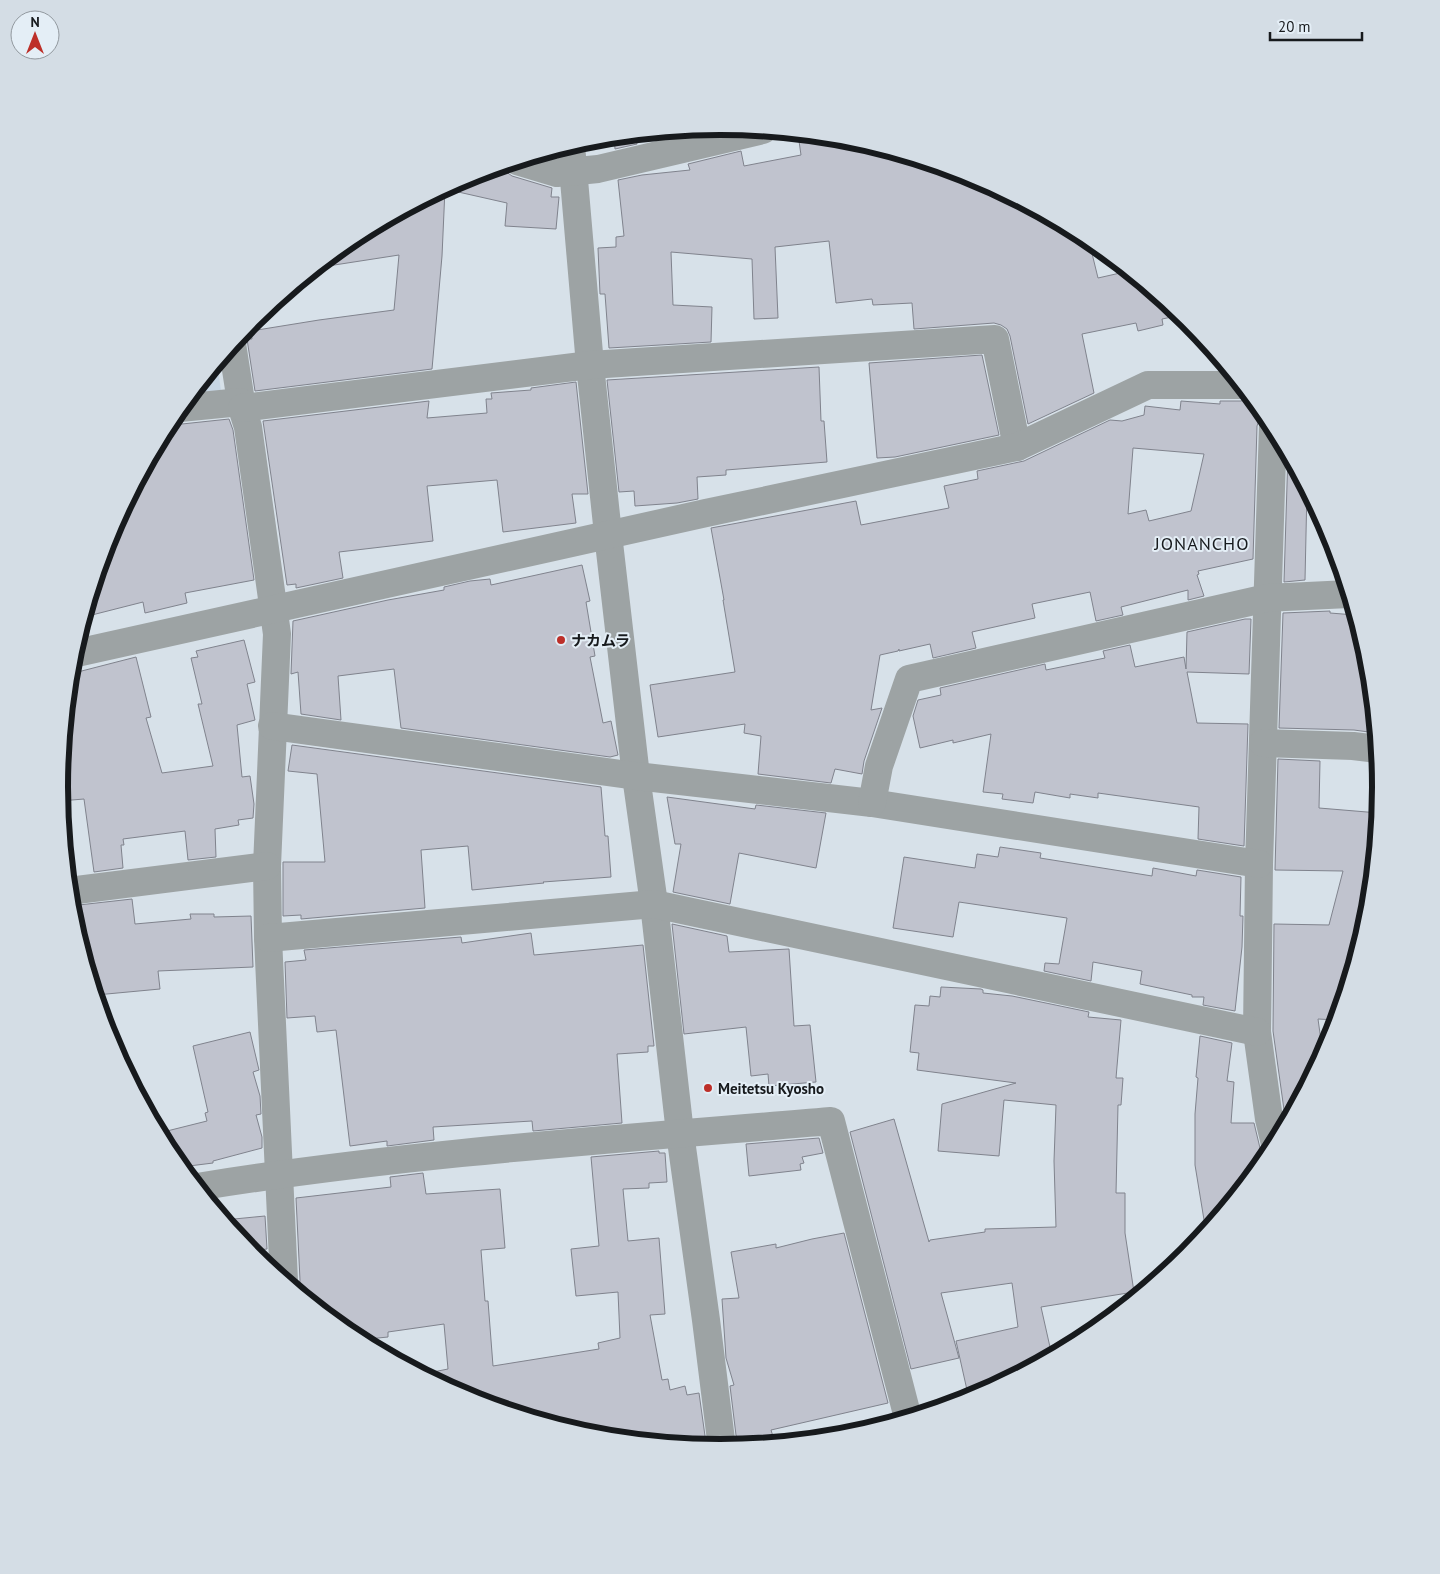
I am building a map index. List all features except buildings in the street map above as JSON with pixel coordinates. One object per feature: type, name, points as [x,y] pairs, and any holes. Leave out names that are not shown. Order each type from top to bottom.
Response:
[{"type":"street","points":[[527,164],[557,173],[598,169],[742,135]]},
{"type":"street","points":[[572,152],[590,365],[636,776],[654,904],[680,1133],[721,1440]]},
{"type":"street","points":[[189,408],[241,405],[590,365],[995,339],[1017,447]]},
{"type":"street","points":[[233,353],[241,405],[248,427],[277,634],[267,866],[268,938],[284,1272]]},
{"type":"street","points":[[82,652],[608,534],[1017,447],[1148,385],[1234,385]]},
{"type":"street","points":[[1273,440],[1259,864],[1257,1032],[1273,1134]]},
{"type":"street","points":[[872,803],[879,766],[909,679],[1267,598],[1343,594]]},
{"type":"street","points":[[272,726],[636,776],[872,803],[1259,864]]},
{"type":"street","points":[[1263,743],[1371,748]]},
{"type":"street","points":[[76,890],[267,866]]},
{"type":"street","points":[[268,938],[654,904],[1257,1032]]},
{"type":"street","points":[[204,1186],[280,1174],[477,1152],[831,1121],[906,1412]]},
{"type":"shaded area","points":[[218,370],[221,391],[199,394]]},
{"type":"place","name":"ナカムラ","points":[[561,640]]},
{"type":"place","name":"Meitetsu Kyosho","points":[[708,1088]]},
{"type":"district","name":"JONANCHO","points":[[1202,543]]}]
